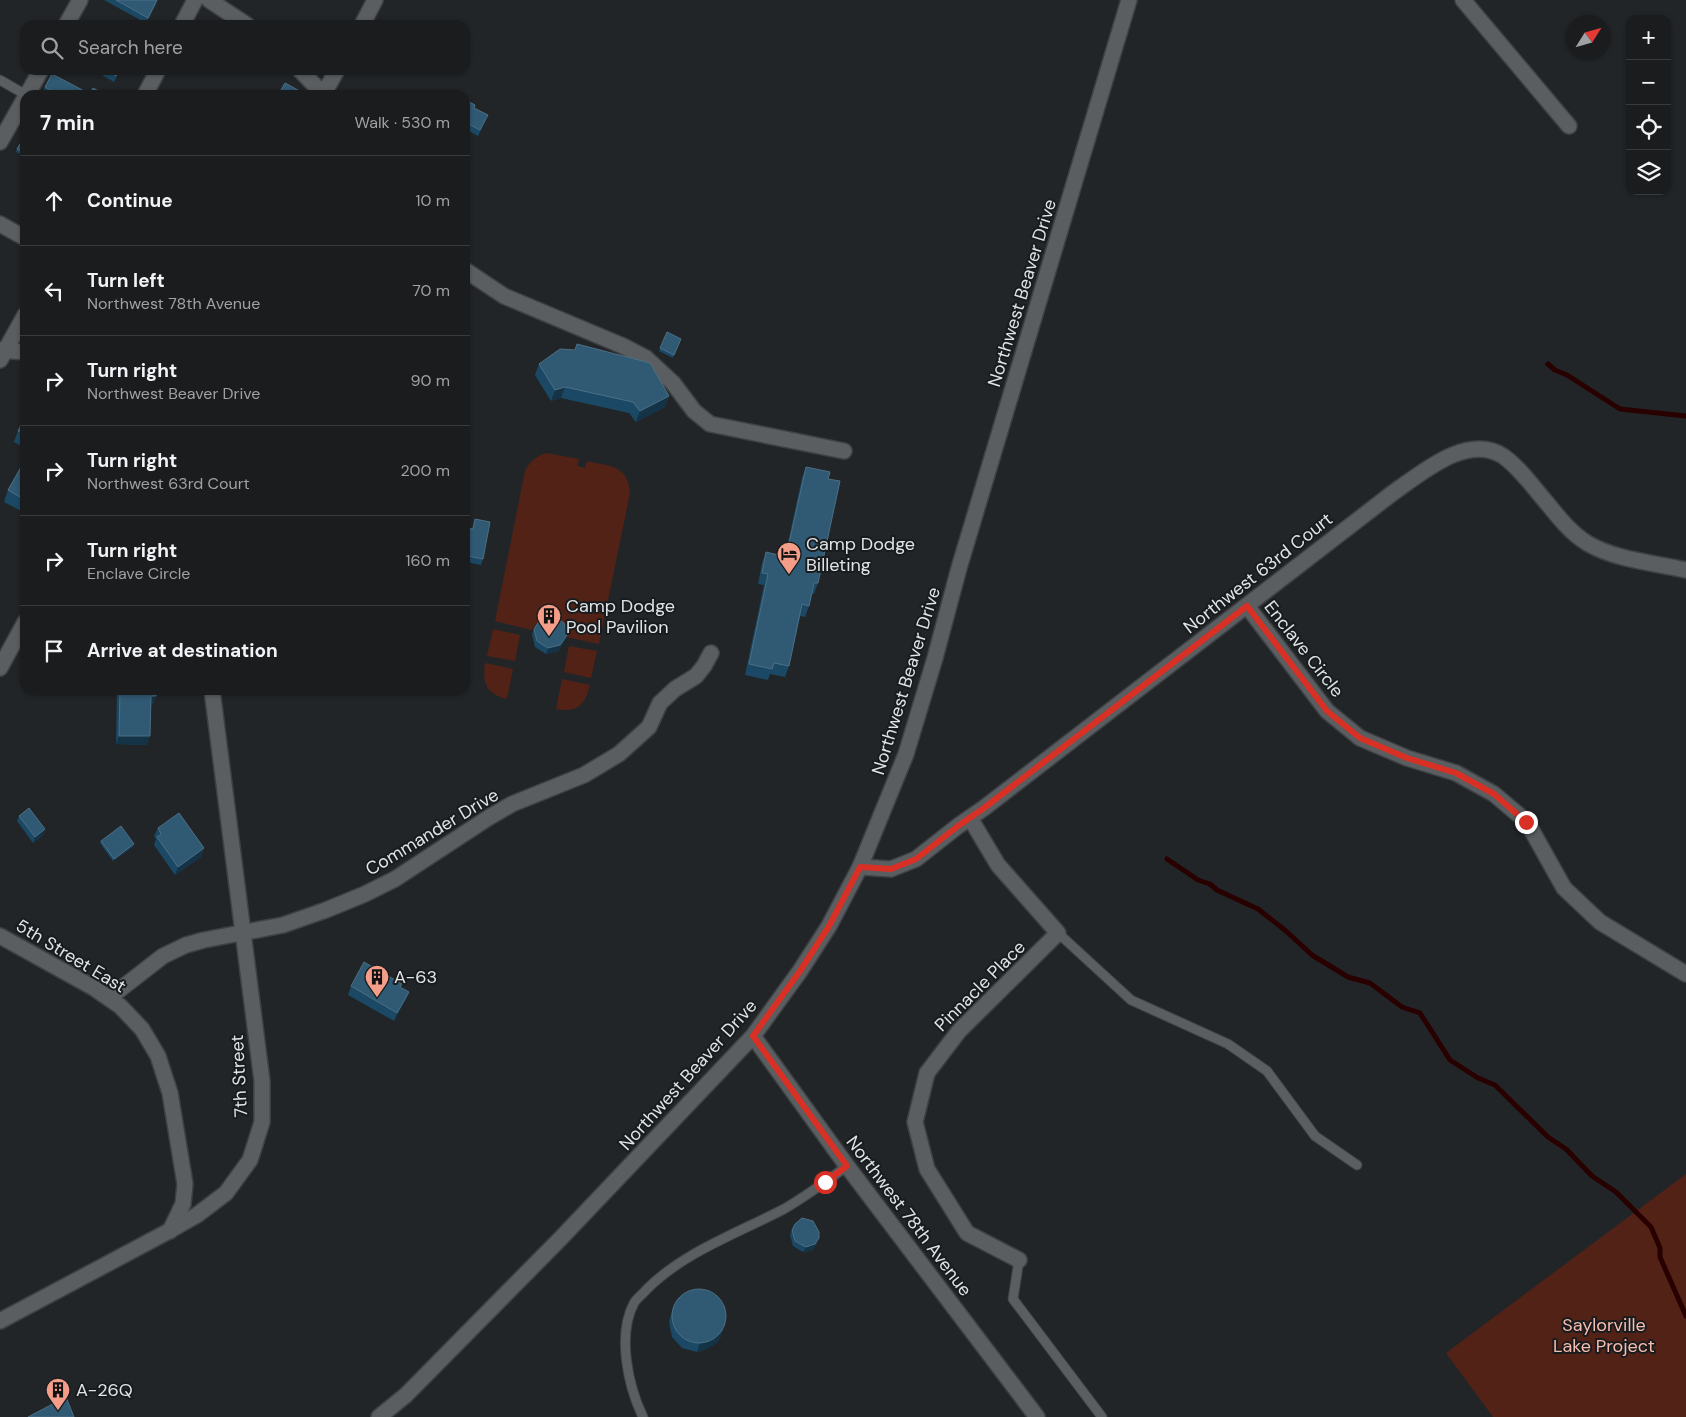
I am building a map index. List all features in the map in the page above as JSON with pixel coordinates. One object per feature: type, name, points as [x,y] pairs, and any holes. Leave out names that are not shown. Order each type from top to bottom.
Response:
[{"type":"street","points":[[69,20],[80,0]]},
{"type":"street","points":[[185,20],[195,0]]},
{"type":"street","points":[[209,0],[240,20]]},
{"type":"street","points":[[365,20],[375,0]]},
{"type":"street","name":"Northwest Beaver Drive","points":[[379,1417],[406,1395],[562,1237],[753,1036],[800,971],[829,926],[860,867],[906,754],[935,658],[959,568],[1129,0]]},
{"type":"street","points":[[1463,0],[1569,126]]},
{"type":"street","points":[[29,90],[38,75]]},
{"type":"street","points":[[148,90],[155,75]]},
{"type":"street","points":[[305,75],[319,90]]},
{"type":"street","points":[[327,90],[334,75]]},
{"type":"street","points":[[0,142],[20,107]]},
{"type":"street","points":[[0,224],[20,235]]},
{"type":"street","points":[[470,273],[504,296],[623,346],[646,358],[673,383],[694,411],[710,424],[844,451]]},
{"type":"street","points":[[2,353],[20,322]]},
{"type":"street","points":[[2,353],[20,352]]},
{"type":"street","name":"Northwest 63rd Court","points":[[860,867],[891,869],[916,859],[1394,492],[1450,455],[1469,449],[1486,450],[1502,455],[1519,470],[1568,528],[1587,543],[1609,553],[1686,570]]},
{"type":"street","name":"Enclave Circle","points":[[1247,606],[1327,711],[1360,738],[1407,758],[1456,773],[1494,794],[1526,822],[1564,888],[1600,922],[1686,974]]},
{"type":"street","points":[[0,668],[20,631]]},
{"type":"street","name":"Commander Drive","points":[[109,998],[163,956],[186,945],[212,938],[283,925],[365,894],[395,879],[512,804],[584,774],[612,758],[648,727],[660,703],[675,688],[696,676],[711,653]]},
{"type":"street","name":"7th Street","points":[[0,1321],[197,1215],[226,1193],[250,1160],[262,1122],[262,1081],[213,695]]},
{"type":"street","points":[[970,818],[998,865],[1058,933]]},
{"type":"street","name":"Pinnacle Place","points":[[1018,1260],[967,1233],[927,1169],[915,1122],[927,1073],[953,1038],[1058,933]]},
{"type":"street","name":"5th Street East","points":[[0,936],[94,988],[120,1006],[142,1029],[158,1056],[170,1093],[185,1184],[183,1204],[170,1231]]},
{"type":"street","name":"Northwest 78th Avenue","points":[[753,1036],[847,1166],[1037,1417]]},
{"type":"lane","points":[[0,80],[20,92]]},
{"type":"lane","points":[[1058,933],[1131,1000],[1228,1044],[1267,1071],[1315,1136],[1357,1165]]},
{"type":"lane","points":[[642,1417],[630,1380],[625,1338],[628,1317],[635,1302],[654,1282],[676,1266],[810,1194],[847,1166]]},
{"type":"lane","points":[[1018,1260],[1013,1299],[1102,1417]]},
{"type":"green space","points":[[546,453],[579,459],[577,466],[585,468],[587,461],[616,468],[626,477],[628,484],[630,493],[599,644],[566,637],[552,620],[538,622],[531,630],[495,621],[525,471],[534,460]]},
{"type":"green space","points":[[493,629],[520,635],[515,661],[487,656]]},
{"type":"green space","points":[[569,646],[597,651],[591,678],[564,672]]},
{"type":"green space","points":[[485,663],[513,669],[507,699],[490,691],[487,687],[484,677]]},
{"type":"green space","points":[[562,679],[590,685],[586,698],[579,706],[569,710],[556,709]]},
{"type":"green space","name":"Saylorville Lake Project","points":[[1686,1174],[1686,1417],[1493,1417],[1446,1353]]},
{"type":"building","points":[[116,0],[157,0],[148,18]]},
{"type":"building","points":[[51,75],[54,75],[82,90],[51,90],[45,87]]},
{"type":"building","points":[[285,83],[298,90],[281,90]]},
{"type":"building","points":[[470,102],[475,105],[474,108],[488,115],[480,130],[470,125]]},
{"type":"building","points":[[667,332],[681,339],[674,355],[660,348]]},
{"type":"building","points":[[577,344],[650,363],[669,396],[640,411],[633,402],[565,387],[555,390],[539,364],[560,349],[575,350]]},
{"type":"building","name":"Camp Dodge Billeting","points":[[806,467],[830,472],[828,479],[840,481],[818,583],[814,583],[809,606],[802,604],[789,666],[774,663],[772,669],[749,664],[768,574],[762,573],[766,552],[786,557]]},
{"type":"building","points":[[20,469],[20,497],[8,490]]},
{"type":"building","points":[[475,519],[490,522],[483,559],[470,556],[470,529],[473,529]]},
{"type":"building","name":"Camp Dodge Pool Pavilion","points":[[554,616],[564,623],[567,635],[560,645],[548,648],[537,641],[534,629],[541,618]]},
{"type":"building","points":[[120,695],[156,695],[151,696],[150,736],[119,736]]},
{"type":"building","points":[[29,808],[45,829],[35,837],[19,816]]},
{"type":"building","points":[[179,813],[204,848],[178,867],[157,837],[161,834],[158,828]]},
{"type":"building","points":[[121,826],[134,844],[114,859],[101,841]]},
{"type":"building","name":"A-63","points":[[364,962],[402,984],[400,987],[409,992],[397,1013],[351,986]]},
{"type":"building","points":[[802,1218],[813,1221],[819,1232],[819,1238],[815,1244],[806,1247],[795,1241],[792,1230],[795,1224]]},
{"type":"building","points":[[694,1289],[704,1289],[714,1293],[722,1301],[726,1316],[722,1331],[714,1339],[704,1343],[694,1343],[684,1339],[676,1331],[672,1321],[672,1311],[676,1301],[684,1293]]},
{"type":"building","points":[[66,1397],[74,1417],[28,1417]]},
{"type":"waterway","points":[[1548,364],[1620,409],[1686,416]]},
{"type":"waterway","points":[[1167,859],[1198,880],[1210,884],[1217,890],[1258,909],[1312,955],[1348,977],[1370,983],[1402,1007],[1420,1013],[1450,1060],[1478,1078],[1495,1085],[1548,1137],[1566,1149],[1592,1176],[1616,1192],[1651,1227],[1660,1248],[1660,1257],[1686,1316]]},
{"type":"place","name":"Camp Dodge Billeting","points":[[789,575]]},
{"type":"place","name":"Camp Dodge Pool Pavilion","points":[[549,637]]},
{"type":"place","name":"A-63","points":[[377,998]]},
{"type":"place","name":"A-26Q","points":[[58,1411]]},
{"type":"route","points":[[825,1182],[847,1166],[753,1036],[800,971],[829,926],[860,867],[891,869],[916,859],[1247,606],[1327,711],[1360,738],[1407,758],[1456,773],[1494,794],[1526,822]]}]
